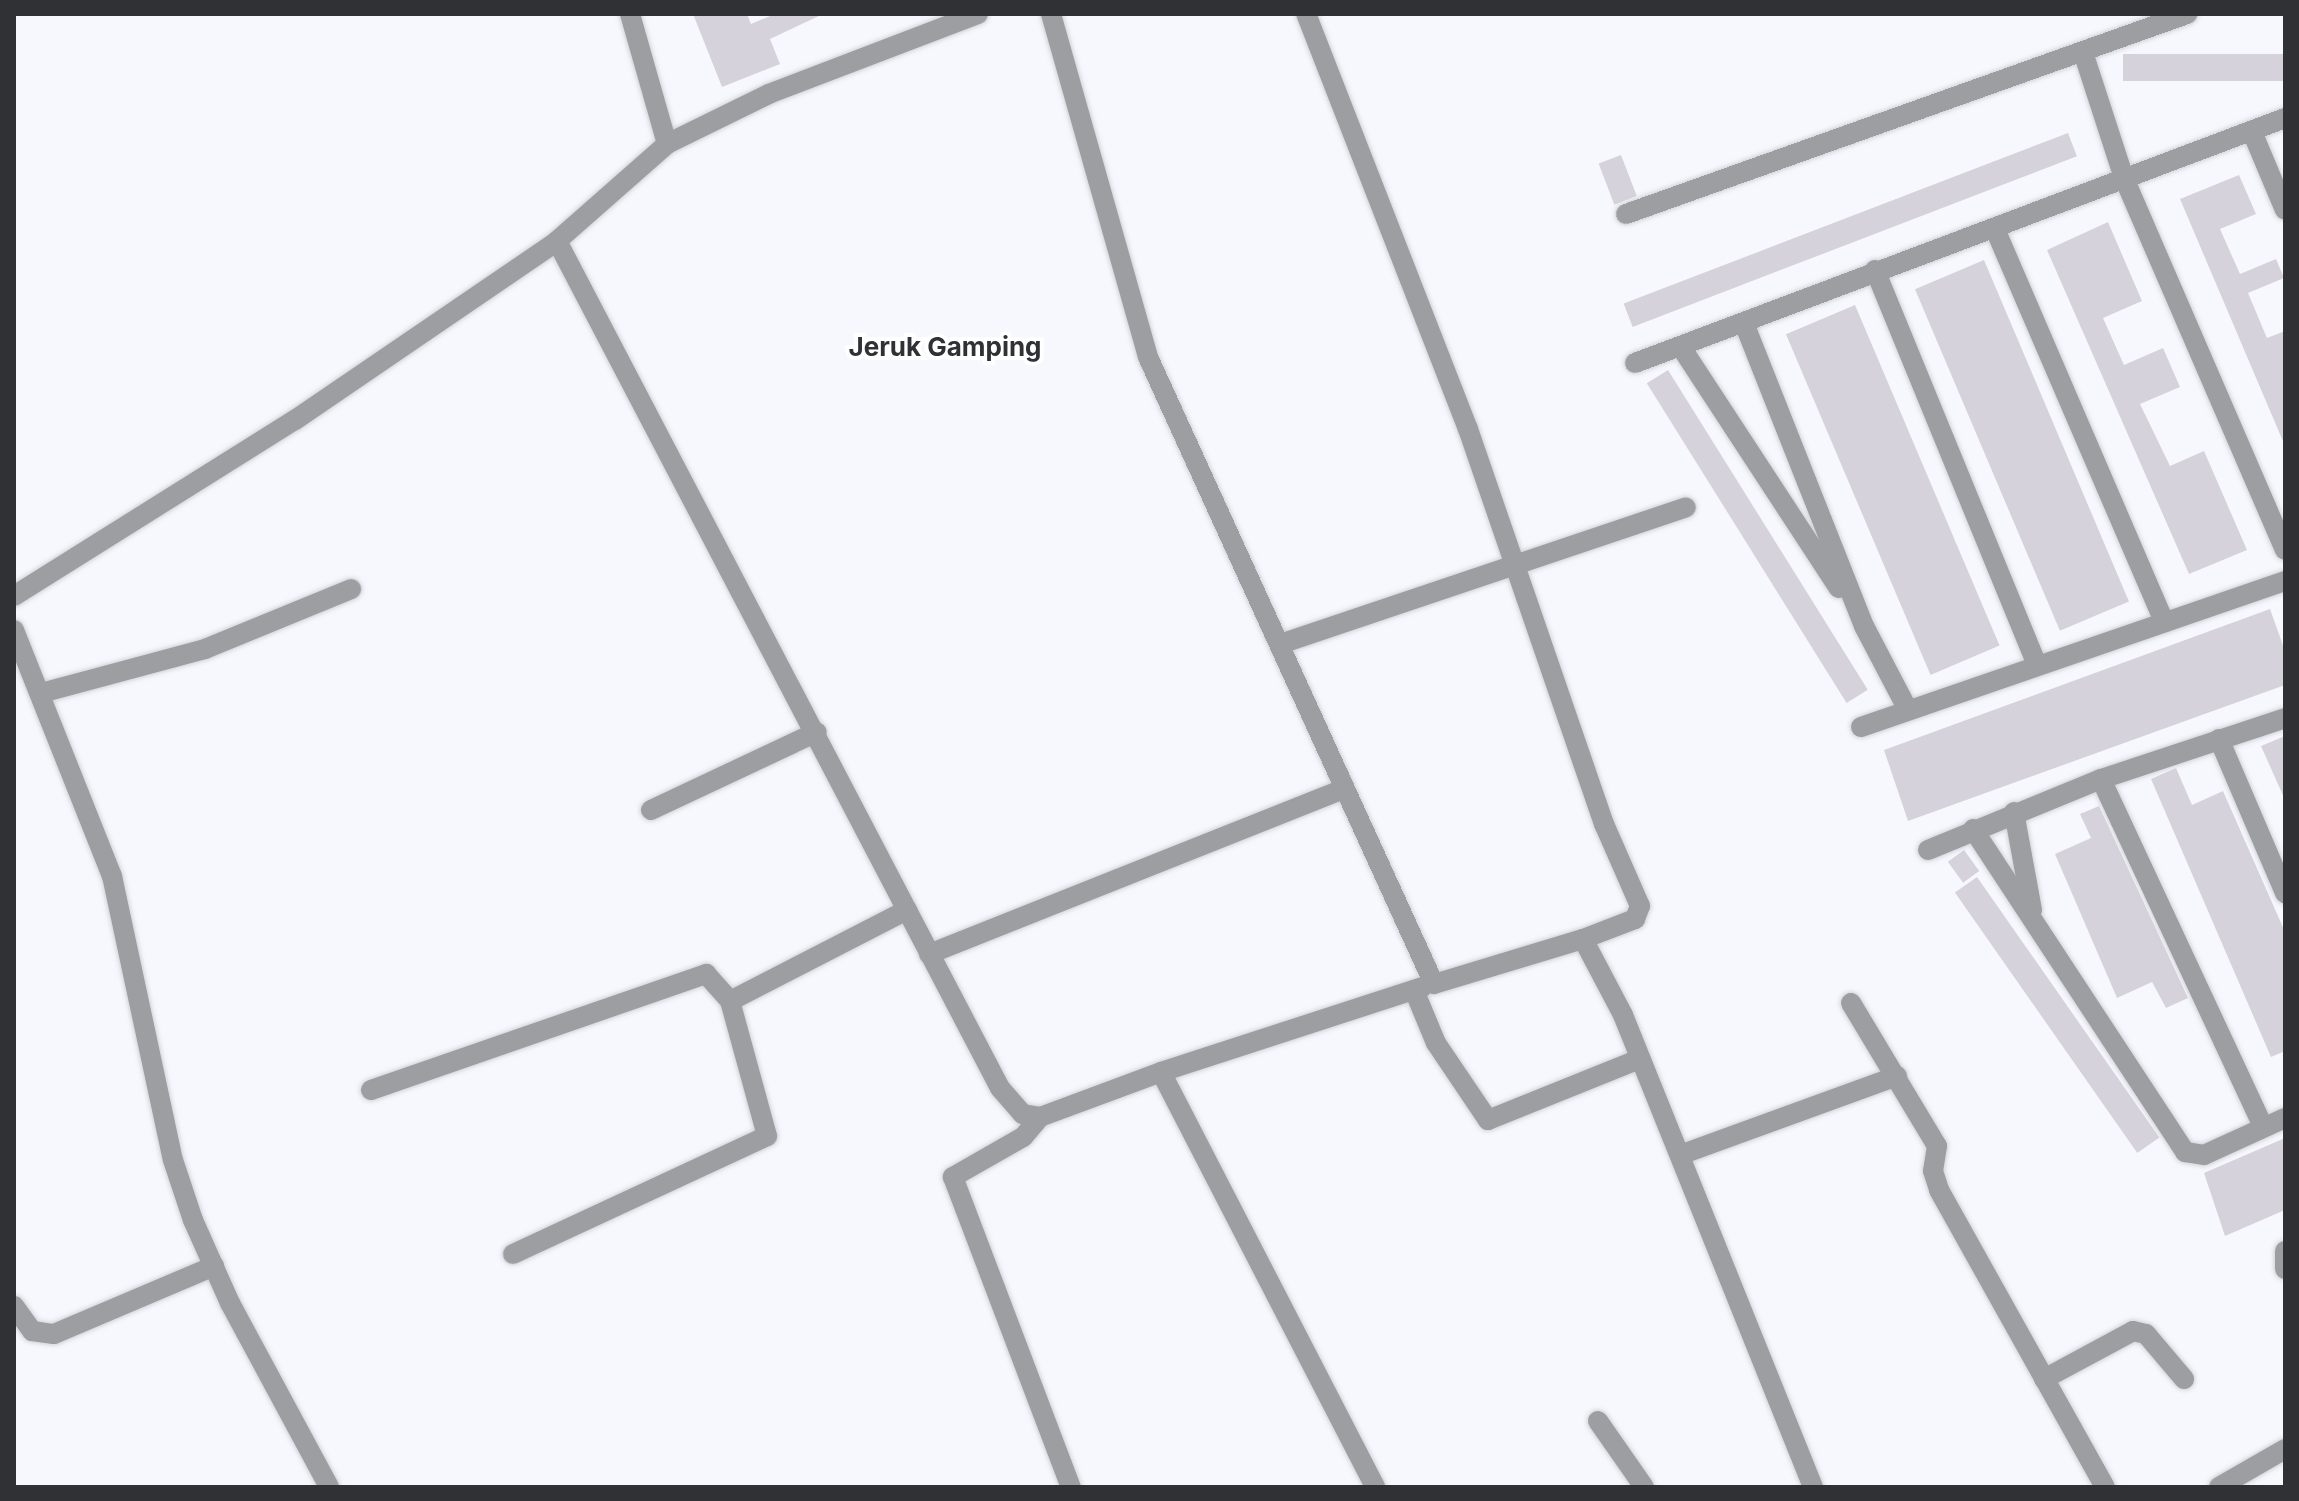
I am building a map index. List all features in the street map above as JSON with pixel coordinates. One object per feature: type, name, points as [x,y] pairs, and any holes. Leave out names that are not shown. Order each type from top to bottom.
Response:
[{"type":"street","points":[[630,14],[664,134]]},
{"type":"street","points":[[14,596],[295,420],[557,241],[664,134],[942,18],[978,14]]},
{"type":"street","points":[[1051,14],[1148,357],[1215,512],[1283,643],[1424,987],[1436,1043],[1488,1120],[1640,1059]]},
{"type":"street","points":[[1071,1487],[953,1177],[1023,1137],[1040,1117],[1161,1072],[1583,939],[1635,919],[1640,906],[1604,824],[1515,564],[1306,14]]},
{"type":"street","points":[[1626,214],[2187,14]]},
{"type":"street","points":[[2083,52],[2124,178],[2285,550]]},
{"type":"street","points":[[1635,363],[1875,270],[2253,134],[2285,118]]},
{"type":"street","points":[[2253,134],[2285,210]]},
{"type":"street","points":[[1995,229],[2164,622]]},
{"type":"street","points":[[557,241],[817,732],[929,954],[1013,1106],[1040,1117]]},
{"type":"street","points":[[1875,270],[2037,665]]},
{"type":"street","points":[[1744,323],[1864,626]]},
{"type":"street","points":[[1681,347],[1864,626],[1908,710]]},
{"type":"street","points":[[1283,643],[1686,507]]},
{"type":"street","points":[[1861,727],[2285,581]]},
{"type":"street","points":[[41,693],[205,649],[351,589]]},
{"type":"street","points":[[14,630],[112,876],[154,1050],[173,1160],[214,1266],[329,1487]]},
{"type":"street","points":[[1928,850],[2014,812],[2101,779],[2285,718]]},
{"type":"street","points":[[651,810],[817,732]]},
{"type":"street","points":[[2219,739],[2285,893]]},
{"type":"street","points":[[2101,779],[2263,1127]]},
{"type":"street","points":[[929,954],[1341,790]]},
{"type":"street","points":[[2014,812],[2034,921]]},
{"type":"street","points":[[1973,829],[2185,1152],[2204,1155],[2285,1118]]},
{"type":"street","points":[[730,1001],[907,910]]},
{"type":"street","points":[[1583,939],[1640,1059],[1813,1487]]},
{"type":"street","points":[[371,1090],[706,974],[730,1001],[767,1136],[513,1254]]},
{"type":"street","points":[[1851,1003],[1937,1146],[1933,1171],[1939,1190],[2105,1487]]},
{"type":"street","points":[[1161,1072],[1375,1487]]},
{"type":"street","points":[[1680,1155],[1897,1076]]},
{"type":"street","points":[[2285,1251],[2285,1269]]},
{"type":"street","points":[[14,1306],[32,1331],[54,1334],[214,1266]]},
{"type":"street","points":[[2044,1379],[2133,1331],[2146,1334],[2184,1379]]},
{"type":"street","points":[[1598,1421],[1644,1487]]},
{"type":"street","points":[[2219,1487],[2285,1449]]},
{"type":"building","points":[[693,14],[747,14],[751,24],[775,14],[821,15],[770,39],[780,64],[722,87]]},
{"type":"building","points":[[2123,54],[2285,54],[2285,81],[2123,81]]},
{"type":"building","points":[[2068,133],[2077,156],[1633,327],[1624,304]]},
{"type":"building","points":[[1621,155],[1637,196],[1614,205],[1599,164]]},
{"type":"building","points":[[2239,175],[2256,214],[2220,229],[2240,274],[2276,259],[2284,278],[2248,293],[2267,338],[2285,331],[2285,446],[2180,199]]},
{"type":"building","points":[[2108,222],[2142,301],[2103,318],[2124,365],[2163,348],[2180,387],[2140,404],[2170,466],[2204,451],[2247,550],[2189,574],[2047,250]]},
{"type":"building","points":[[1984,260],[2129,602],[2060,631],[1915,289]]},
{"type":"building","points":[[1855,305],[2000,646],[1931,675],[1786,334]]},
{"type":"building","points":[[1668,370],[1868,690],[1847,703],[1647,383]]},
{"type":"building","points":[[2270,609],[2285,651],[2285,685],[1908,821],[1884,750]]},
{"type":"building","points":[[2285,736],[2285,800],[2261,746]]},
{"type":"building","points":[[2176,768],[2192,805],[2223,791],[2285,932],[2285,1051],[2271,1057],[2151,779]]},
{"type":"building","points":[[2099,806],[2188,998],[2166,1008],[2152,982],[2117,998],[2055,854],[2091,838],[2080,814]]},
{"type":"building","points":[[1964,850],[1979,871],[1963,883],[1948,862]]},
{"type":"building","points":[[1977,877],[2159,1137],[2137,1153],[1955,892]]},
{"type":"building","points":[[2285,1138],[2285,1210],[2225,1236],[2204,1173]]},
{"type":"district","name":"Jeruk Gamping","points":[[945,347]]}]
